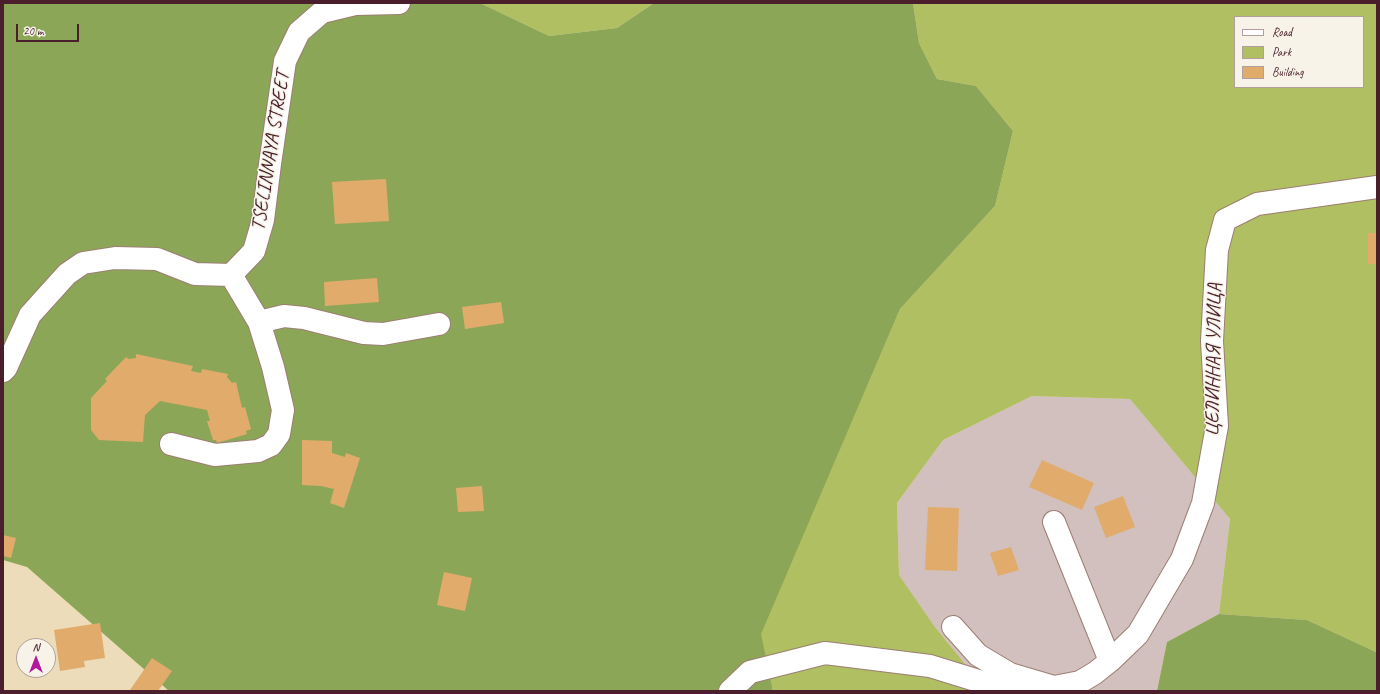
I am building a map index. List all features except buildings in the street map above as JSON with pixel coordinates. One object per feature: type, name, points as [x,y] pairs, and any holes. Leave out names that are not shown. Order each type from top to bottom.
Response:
[{"type":"street","name":"TSELINNAYA STREET","points":[[231,275],[254,251],[264,220],[270,164],[285,61],[299,32],[322,12],[355,4],[399,3]]},
{"type":"street","name":"ЦЕЛИННАЯ УЛИЦА","points":[[953,627],[978,656],[1010,674],[1054,687],[1080,682],[1095,673],[1138,634],[1182,560],[1203,503],[1217,426],[1212,341],[1217,250],[1226,220],[1257,204],[1377,187]]},
{"type":"street","points":[[3,371],[6,368],[30,315],[67,274],[83,263],[115,258],[157,259],[195,274],[231,275],[259,322],[273,367],[283,410],[279,434],[271,445],[258,451],[215,455],[171,444]]},
{"type":"street","points":[[259,322],[284,316],[304,318],[364,333],[383,334],[439,324]]},
{"type":"street","points":[[1054,522],[1110,661]]},
{"type":"street","points":[[730,691],[750,672],[825,653],[930,666],[994,686],[1054,687]]},
{"type":"shaded area","points":[[1032,396],[1130,399],[1230,519],[1219,614],[1167,642],[1157,691],[987,691],[935,627],[899,575],[897,503],[943,440]]},
{"type":"green space","points":[[3,3],[480,3],[549,36],[617,28],[654,3],[913,3],[919,43],[937,79],[976,86],[1013,131],[995,206],[900,309],[761,634],[773,691],[169,691],[27,567],[3,560]]},
{"type":"green space","points":[[480,3],[654,3],[617,28],[549,36]]},
{"type":"green space","points":[[913,3],[1377,3],[1376,652],[1307,620],[1219,614],[1230,519],[1130,399],[1032,396],[943,440],[897,503],[899,575],[935,627],[987,691],[773,691],[760,634],[900,309],[995,206],[1013,131],[976,86],[937,79],[919,43]]},
{"type":"green space","points":[[1219,614],[1307,620],[1376,652],[1377,691],[1157,691],[1167,642]]}]
